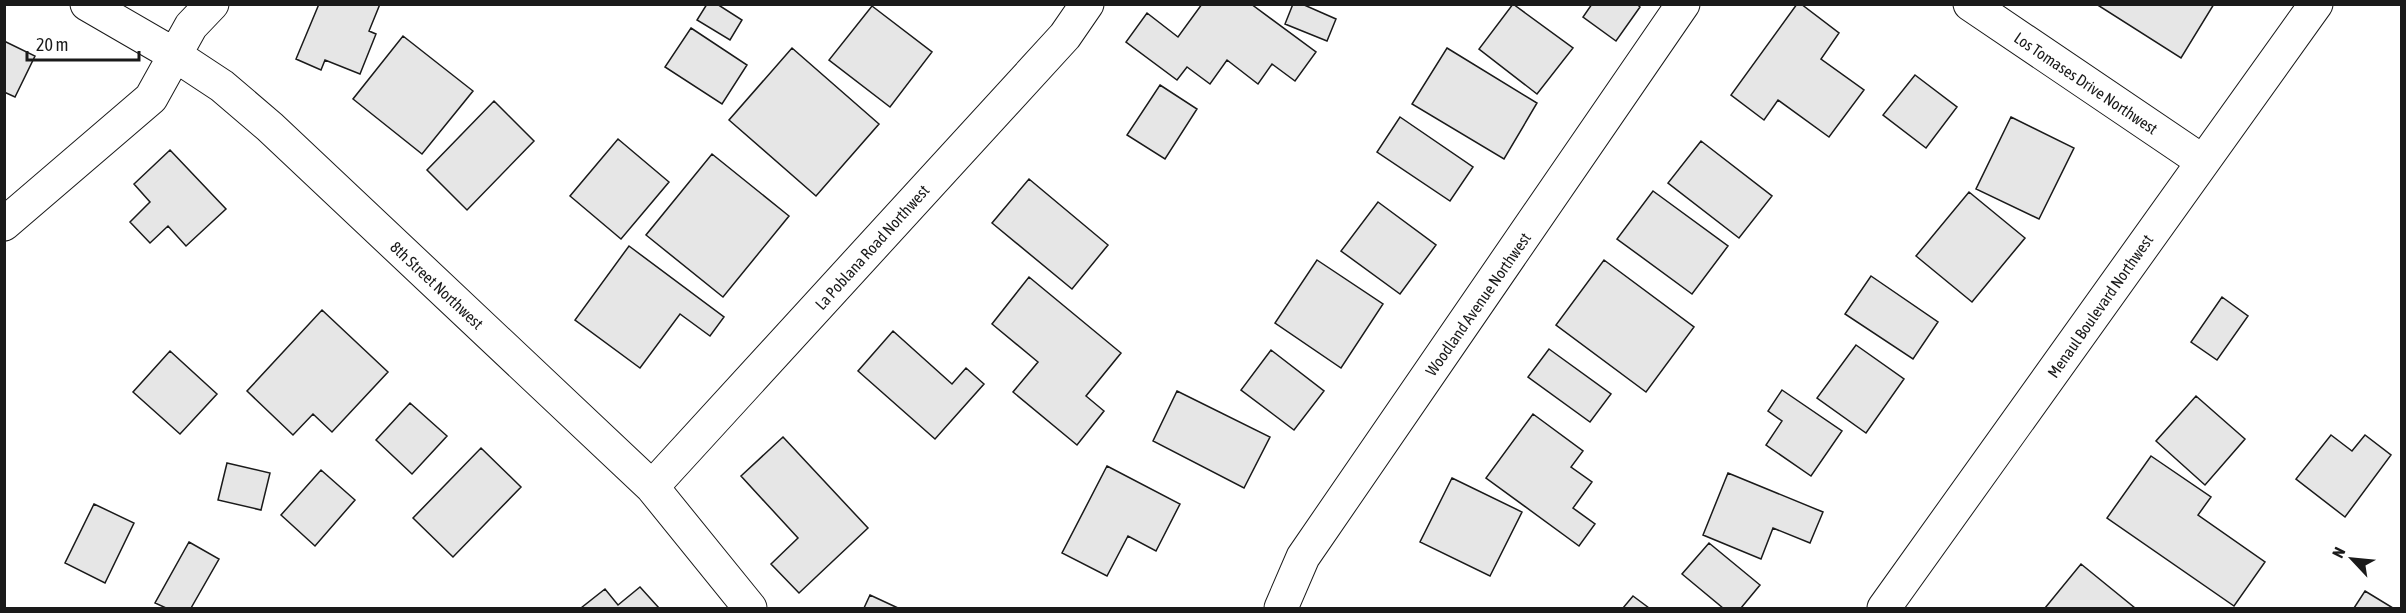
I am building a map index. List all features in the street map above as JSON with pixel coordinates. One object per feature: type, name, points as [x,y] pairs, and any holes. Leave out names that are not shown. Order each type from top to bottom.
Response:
[{"type":"street","name":"8th Street Northwest","points":[[87,4],[175,55],[222,86],[270,127],[652,487],[750,609]]},
{"type":"street","points":[[4,224],[151,98],[191,26],[212,4]]},
{"type":"street","name":"La Poblana Road Northwest","points":[[652,487],[1065,36],[1087,4]]},
{"type":"street","name":"Woodland Avenue Northwest","points":[[1281,609],[1303,557],[1683,4]]},
{"type":"street","name":"Los Tomases Drive Northwest","points":[[1970,4],[2202,161]]},
{"type":"street","name":"Menaul Boulevard Northwest","points":[[1884,609],[2316,4]]},
{"type":"building","points":[[319,4],[380,4],[369,31],[376,34],[360,74],[325,60],[321,70],[296,59]]},
{"type":"building","points":[[707,4],[717,4],[742,20],[730,40],[697,20]]},
{"type":"building","points":[[1202,4],[1251,4],[1316,52],[1295,81],[1272,64],[1258,84],[1227,60],[1210,84],[1187,67],[1177,80],[1126,42],[1147,13],[1178,37]]},
{"type":"building","points":[[1293,4],[1302,4],[1336,19],[1327,41],[1285,24]]},
{"type":"building","points":[[1513,4],[1573,48],[1537,94],[1479,49]]},
{"type":"building","points":[[1592,4],[1637,4],[1640,7],[1616,41],[1583,17]]},
{"type":"building","points":[[1797,4],[1801,4],[1839,33],[1821,59],[1864,90],[1829,137],[1778,100],[1764,120],[1731,95]]},
{"type":"building","points":[[2096,4],[2214,4],[2181,58]]},
{"type":"building","points":[[872,6],[932,52],[890,107],[829,60]]},
{"type":"building","points":[[691,28],[747,65],[722,104],[665,67]]},
{"type":"building","points":[[403,36],[473,91],[422,154],[353,99]]},
{"type":"building","points":[[4,41],[35,56],[15,97],[4,92]]},
{"type":"building","points":[[792,48],[879,124],[816,196],[729,120]]},
{"type":"building","points":[[1447,48],[1537,103],[1504,159],[1412,104]]},
{"type":"building","points":[[1915,75],[1957,107],[1926,148],[1883,115]]},
{"type":"building","points":[[1160,85],[1197,109],[1165,159],[1127,135]]},
{"type":"building","points":[[494,101],[534,141],[467,210],[427,170]]},
{"type":"building","points":[[1400,117],[1473,167],[1450,201],[1377,152]]},
{"type":"building","points":[[2011,117],[2074,148],[2039,219],[1976,189]]},
{"type":"building","points":[[618,139],[669,182],[621,239],[570,196]]},
{"type":"building","points":[[1701,141],[1772,196],[1739,238],[1668,183]]},
{"type":"building","points":[[170,150],[226,209],[186,246],[168,226],[150,243],[130,222],[150,202],[134,184]]},
{"type":"building","points":[[712,154],[789,216],[723,297],[646,235]]},
{"type":"building","points":[[1029,179],[1108,245],[1072,289],[992,223]]},
{"type":"building","points":[[1653,191],[1728,246],[1692,294],[1617,239]]},
{"type":"building","points":[[1969,192],[2025,238],[1972,302],[1916,256]]},
{"type":"building","points":[[1378,202],[1436,245],[1400,294],[1341,251]]},
{"type":"building","points":[[629,246],[724,317],[710,336],[680,314],[640,368],[575,320]]},
{"type":"building","points":[[1317,260],[1383,304],[1341,368],[1275,323]]},
{"type":"building","points":[[1604,260],[1694,327],[1646,392],[1556,325]]},
{"type":"building","points":[[1871,276],[1938,322],[1913,359],[1845,314]]},
{"type":"building","points":[[1029,277],[1121,353],[1086,396],[1104,411],[1077,445],[1013,392],[1038,362],[992,324]]},
{"type":"building","points":[[2222,297],[2248,316],[2217,360],[2191,342]]},
{"type":"building","points":[[322,310],[388,372],[332,432],[313,414],[293,435],[247,391]]},
{"type":"building","points":[[893,331],[952,384],[966,368],[984,384],[935,439],[858,371]]},
{"type":"building","points":[[1856,345],[1904,379],[1866,433],[1817,398]]},
{"type":"building","points":[[1549,349],[1611,394],[1590,422],[1528,377]]},
{"type":"building","points":[[1271,350],[1324,391],[1294,430],[1241,390]]},
{"type":"building","points":[[170,351],[217,394],[180,434],[133,392]]},
{"type":"building","points":[[1782,390],[1842,431],[1811,476],[1766,445],[1782,421],[1768,411]]},
{"type":"building","points":[[1177,391],[1270,437],[1244,488],[1153,441]]},
{"type":"building","points":[[2196,396],[2245,439],[2205,485],[2156,441]]},
{"type":"building","points":[[410,403],[447,436],[412,474],[376,440]]},
{"type":"building","points":[[1533,414],[1583,451],[1571,467],[1592,482],[1573,508],[1595,524],[1579,546],[1486,478]]},
{"type":"building","points":[[2331,435],[2352,451],[2365,435],[2391,455],[2345,517],[2296,479]]},
{"type":"building","points":[[783,437],[868,528],[799,593],[771,564],[798,538],[741,476]]},
{"type":"building","points":[[481,448],[521,487],[453,557],[413,518]]},
{"type":"building","points":[[2151,456],[2211,497],[2198,515],[2265,562],[2234,606],[2107,518]]},
{"type":"building","points":[[227,463],[270,473],[261,510],[218,500]]},
{"type":"building","points":[[1107,466],[1180,504],[1156,551],[1128,536],[1107,576],[1062,553]]},
{"type":"building","points":[[321,470],[355,500],[315,546],[281,515]]},
{"type":"building","points":[[1728,473],[1823,512],[1810,543],[1773,528],[1761,559],[1703,535]]},
{"type":"building","points":[[1452,478],[1522,512],[1490,576],[1420,542]]},
{"type":"building","points":[[94,504],[134,523],[105,583],[65,563]]},
{"type":"building","points":[[189,542],[219,559],[191,608],[166,608],[155,603]]},
{"type":"building","points":[[1709,543],[1760,585],[1741,608],[1723,608],[1682,574]]},
{"type":"building","points":[[2081,564],[2135,608],[2045,608]]},
{"type":"building","points":[[640,587],[659,608],[581,608],[605,589],[618,605]]},
{"type":"building","points":[[2365,591],[2393,608],[2354,608]]},
{"type":"building","points":[[870,595],[898,608],[864,608]]},
{"type":"building","points":[[1633,596],[1649,608],[1623,608]]}]
